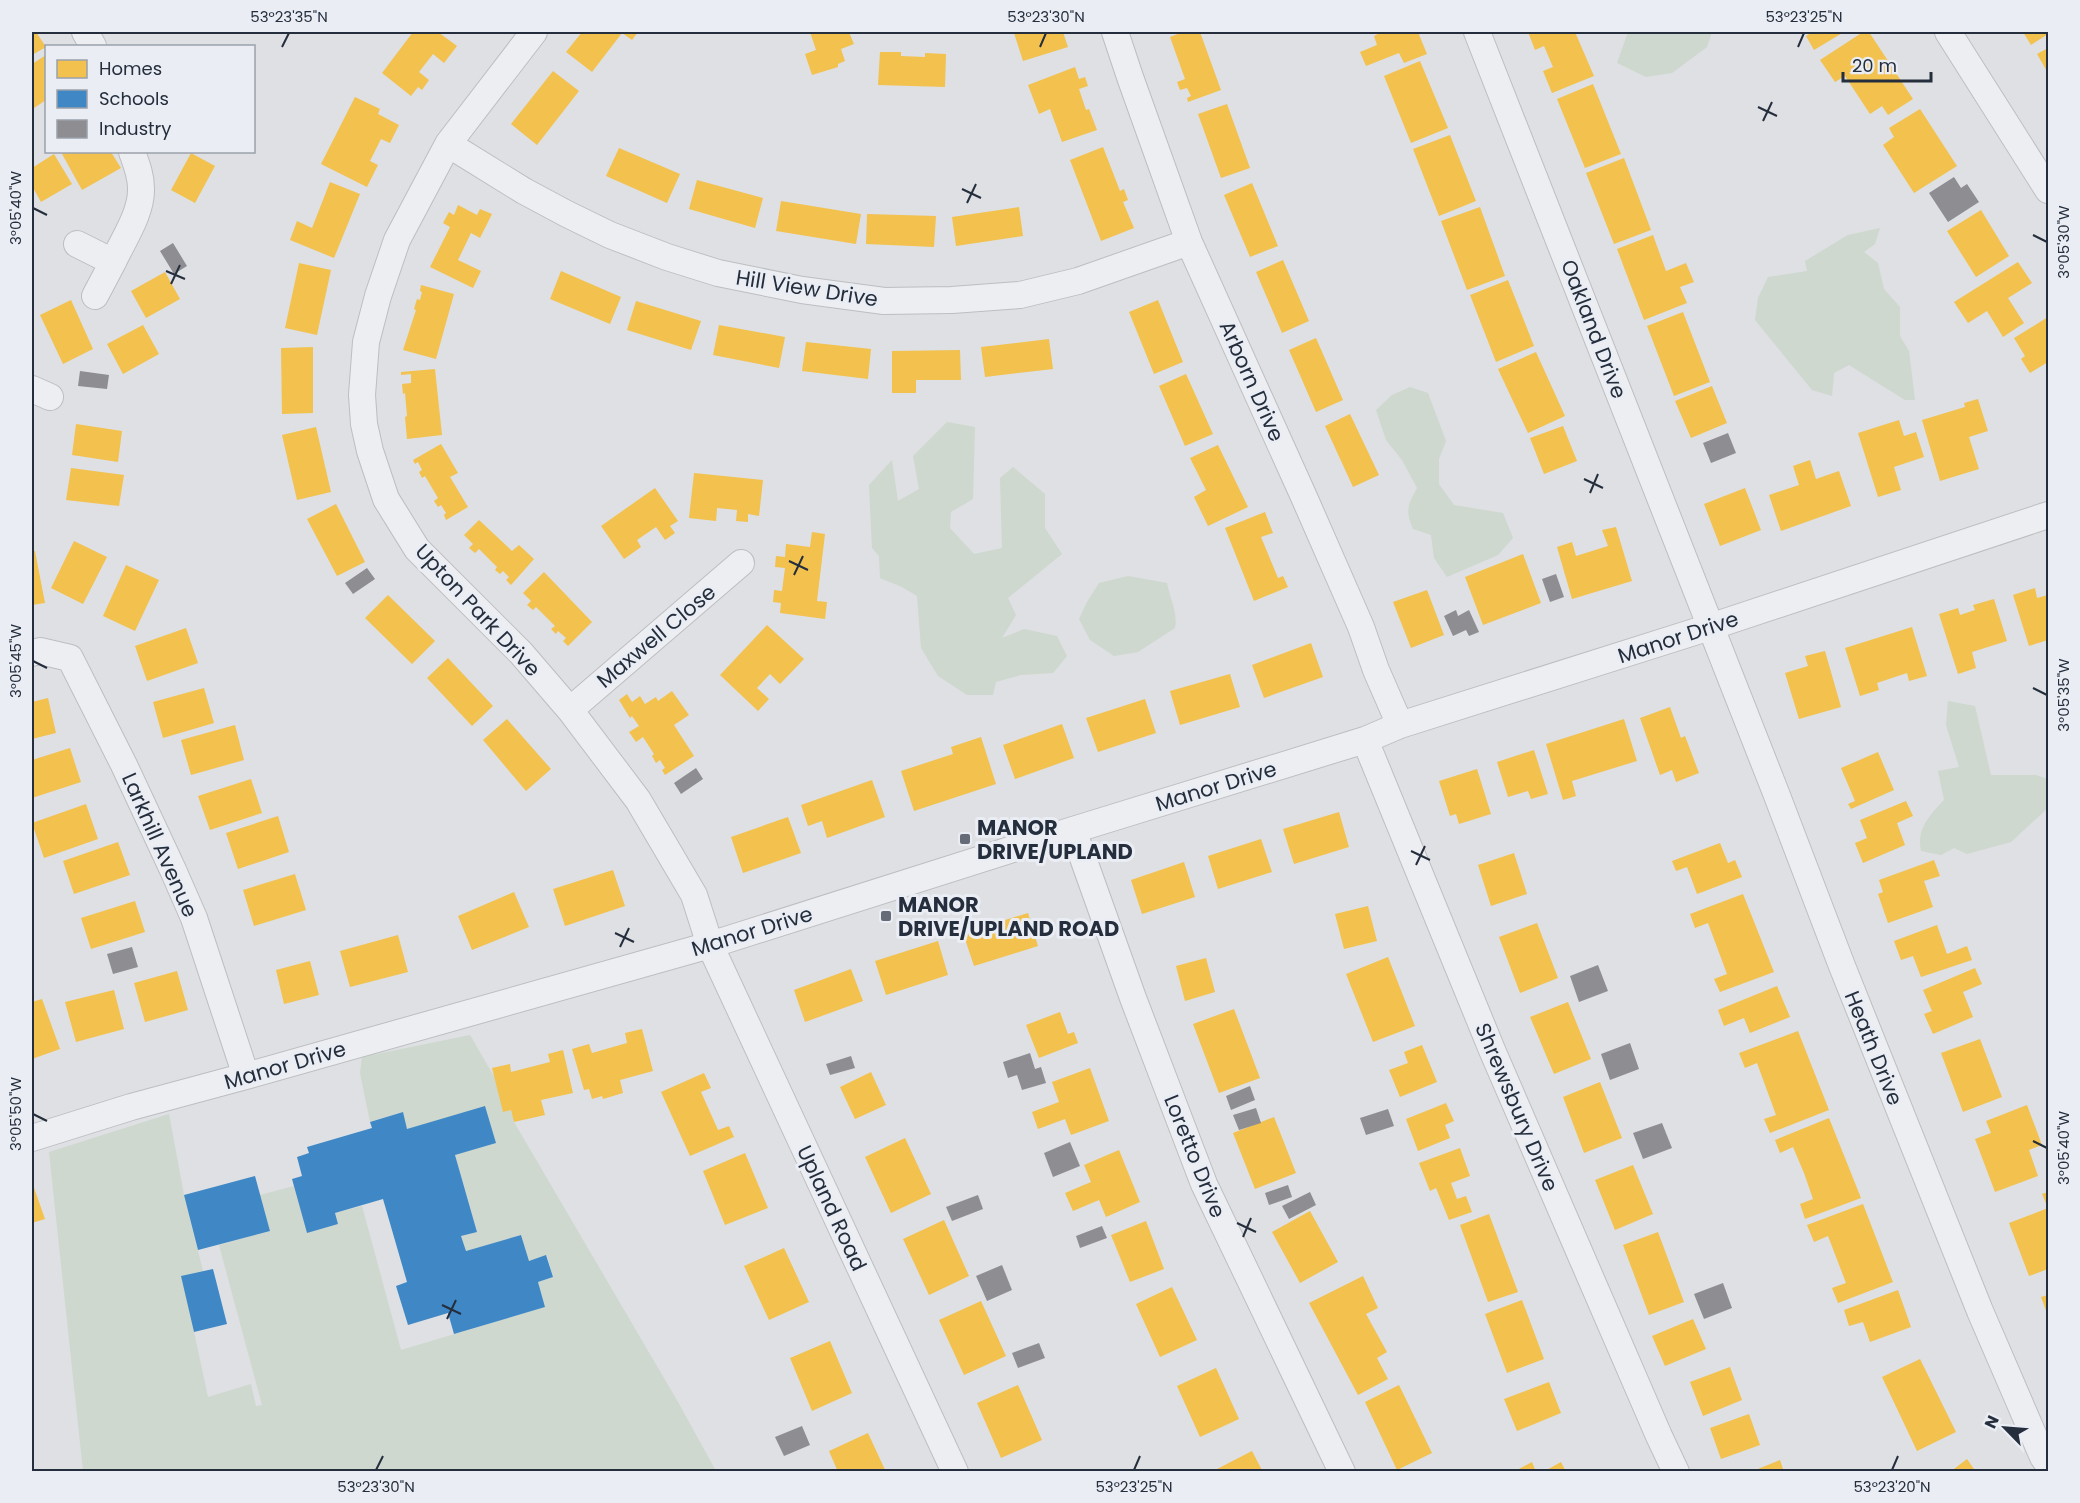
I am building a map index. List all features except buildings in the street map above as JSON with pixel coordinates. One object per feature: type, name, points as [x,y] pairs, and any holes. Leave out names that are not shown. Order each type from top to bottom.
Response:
[{"type":"street","name":"Upton Park Drive","points":[[534,32],[448,144],[397,240],[378,296],[366,342],[362,395],[364,424],[370,451],[386,499],[417,549],[521,653],[570,710],[638,800],[694,895],[710,945]]},
{"type":"street","name":"Arborn Drive","points":[[1115,32],[1189,242],[1361,627],[1376,670],[1400,725]]},
{"type":"street","name":"Oakland Drive","points":[[1477,32],[1710,627]]},
{"type":"street","points":[[1948,32],[2049,190]]},
{"type":"street","name":"Hill View Drive","points":[[448,144],[524,191],[567,214],[610,235],[667,257],[718,273],[802,290],[884,301],[952,300],[1020,294],[1077,281],[1189,242]]},
{"type":"street","points":[[95,296],[136,214],[141,189],[139,170],[132,153]]},
{"type":"street","points":[[77,244],[113,262]]},
{"type":"street","name":"Manor Drive","points":[[32,1138],[131,1107],[710,945],[1365,740],[1400,725],[1710,627],[2049,515]]},
{"type":"street","name":"Maxwell Close","points":[[570,710],[741,563]]},
{"type":"street","name":"Heath Drive","points":[[1710,627],[1980,1311],[2043,1457],[2049,1464]]},
{"type":"street","name":"Larkhill Avenue","points":[[32,653],[40,651],[70,658],[80,677],[134,786],[194,918],[246,1076]]},
{"type":"street","name":"Shrewsbury Drive","points":[[1365,740],[1497,1061],[1676,1472]]},
{"type":"street","name":"Loretto Drive","points":[[1073,830],[1133,998],[1204,1184],[1342,1472]]},
{"type":"street","name":"Upland Road","points":[[710,945],[955,1472]]},
{"type":"shaded area","points":[[1628,32],[1712,32],[1707,47],[1672,73],[1646,77],[1617,63]]},
{"type":"shaded area","points":[[1880,228],[1875,244],[1864,252],[1878,263],[1884,289],[1900,307],[1900,336],[1909,351],[1915,400],[1905,400],[1849,365],[1834,373],[1832,396],[1812,390],[1755,320],[1758,298],[1768,277],[1807,271],[1805,261],[1848,235]]},
{"type":"shaded area","points":[[1410,387],[1428,393],[1446,441],[1439,459],[1439,484],[1454,505],[1503,513],[1513,538],[1498,555],[1447,577],[1434,558],[1431,535],[1413,529],[1409,508],[1417,488],[1402,460],[1386,440],[1376,410],[1392,395]]},
{"type":"shaded area","points":[[947,422],[975,427],[973,499],[951,512],[950,528],[974,554],[1002,548],[1000,478],[1013,467],[1045,494],[1045,528],[1062,554],[1008,598],[1016,615],[1002,638],[1024,629],[1057,636],[1067,656],[1053,673],[1021,675],[996,682],[993,695],[967,695],[938,676],[921,648],[917,596],[880,578],[879,556],[872,548],[869,485],[892,460],[898,501],[919,489],[913,456]]},
{"type":"shaded area","points":[[1128,576],[1167,583],[1175,611],[1175,628],[1138,652],[1114,656],[1090,640],[1079,619],[1099,583]]},
{"type":"shaded area","points":[[1948,701],[1975,706],[1991,775],[2036,775],[2048,779],[2048,808],[2011,842],[1967,854],[1954,848],[1941,855],[1921,851],[1922,829],[1944,800],[1938,771],[1959,767],[1946,725]]},
{"type":"shaded area","points":[[470,1035],[495,1078],[503,1111],[511,1110],[514,1122],[716,1471],[83,1471],[49,1152],[169,1114],[184,1195],[203,1271],[182,1276],[208,1397],[251,1384],[256,1406],[262,1405],[219,1245],[270,1231],[260,1195],[294,1186],[307,1233],[338,1224],[335,1213],[362,1206],[401,1350],[545,1307],[538,1282],[553,1277],[547,1256],[529,1261],[521,1235],[466,1251],[461,1236],[477,1231],[455,1155],[407,1129],[402,1112],[370,1122],[360,1073],[362,1057]]},
{"type":"place","name":"MANOR DRIVE/UPLAND","points":[[965,839]]},
{"type":"place","name":"MANOR DRIVE/UPLAND ROAD","points":[[886,916]]}]
